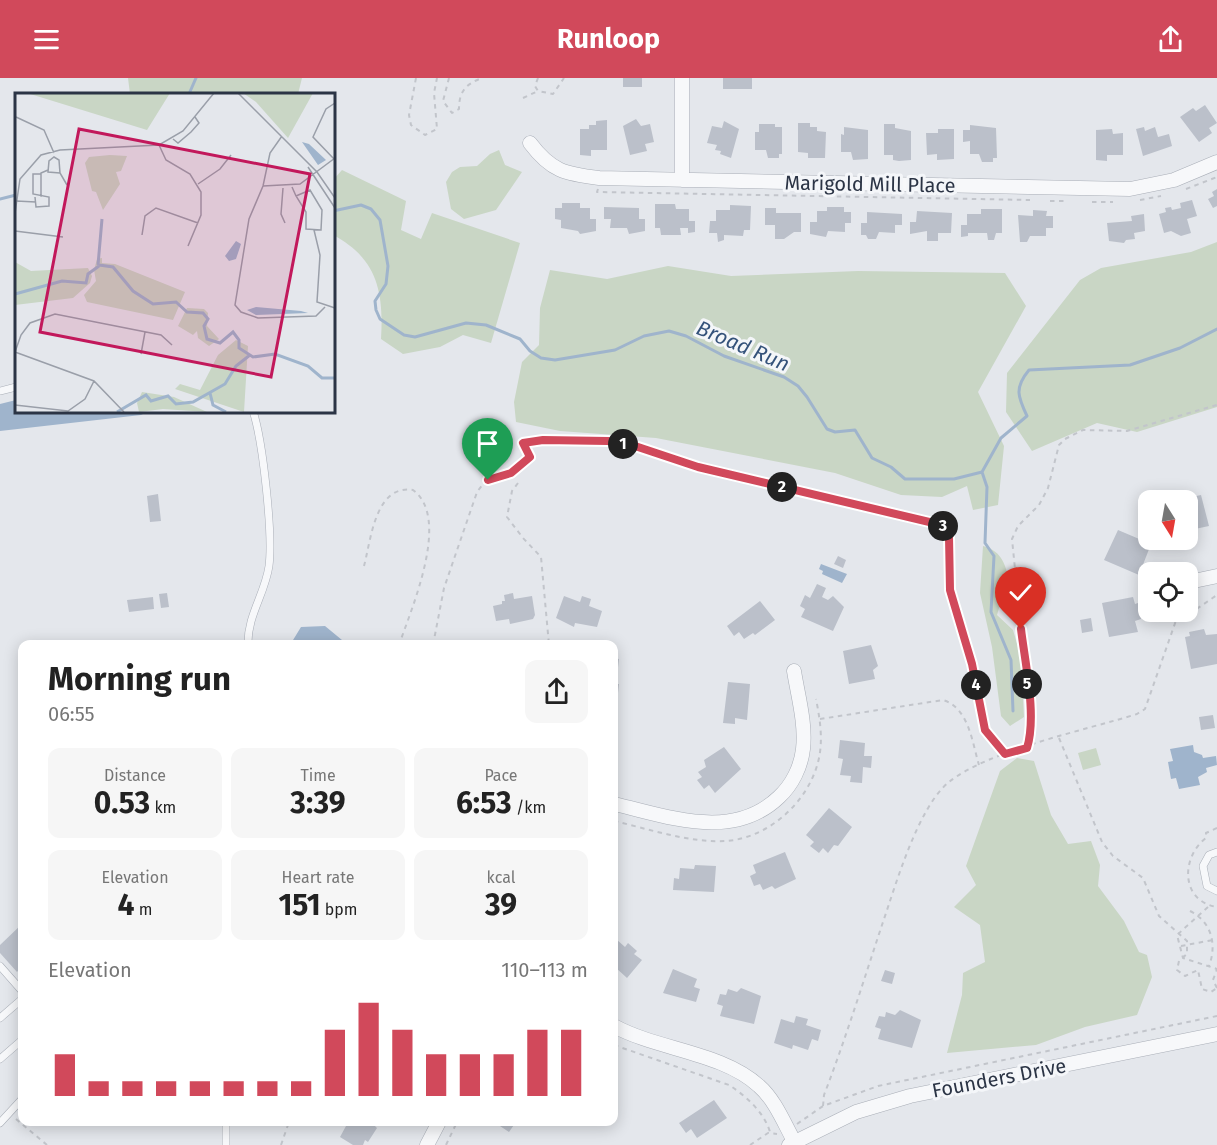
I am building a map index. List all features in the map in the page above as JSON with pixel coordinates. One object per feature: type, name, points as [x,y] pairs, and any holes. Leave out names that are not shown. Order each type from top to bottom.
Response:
[{"type":"street","points":[[682,78],[682,180]]},
{"type":"street","name":"Marigold Mill Place","points":[[530,143],[544,161],[576,176],[682,180],[1130,189],[1174,180],[1217,162]]},
{"type":"street","points":[[1198,580],[1217,576]]},
{"type":"street","points":[[618,805],[700,823],[719,824],[745,818],[773,803],[786,790],[795,776],[803,750],[802,724],[794,671]]},
{"type":"street","points":[[618,1028],[640,1039],[743,1072],[761,1088],[791,1143]]},
{"type":"street","name":"Founders Drive","points":[[791,1143],[856,1112],[910,1096],[1217,1034]]},
{"type":"street","points":[[427,1145],[437,1126]]},
{"type":"lane","points":[[0,391],[15,387]]},
{"type":"lane","points":[[249,640],[251,617],[265,580],[270,556],[264,482],[253,412]]},
{"type":"lane","points":[[1217,852],[1209,855],[1203,866],[1207,886],[1217,891]]},
{"type":"lane","points":[[0,966],[18,986]]},
{"type":"lane","points":[[0,1018],[18,1002]]},
{"type":"lane","points":[[0,1059],[18,1043]]},
{"type":"lane","points":[[0,1123],[18,1104]]},
{"type":"lane","points":[[226,1126],[226,1145]]},
{"type":"path","points":[[416,78],[409,115],[411,125],[425,135],[437,129],[434,93],[437,78]]},
{"type":"path","points":[[449,78],[443,101],[447,109],[456,113],[465,87],[482,78]]},
{"type":"path","points":[[538,78],[536,86],[538,91]]},
{"type":"path","points":[[523,98],[538,91],[553,94],[564,78]]},
{"type":"path","points":[[1027,748],[1029,708],[1012,539],[1018,526],[1039,505],[1048,488],[1059,446],[1074,433],[1083,430],[1127,431],[1217,405]]},
{"type":"path","points":[[434,640],[444,588],[480,486],[488,480],[511,473],[530,457],[523,443],[543,440],[589,441],[635,446],[698,467],[942,525],[949,537],[950,590],[972,664],[985,730],[1005,754]]},
{"type":"path","points":[[518,483],[513,491],[507,518],[542,556],[549,640]]},
{"type":"path","points":[[364,566],[384,500],[398,490],[412,490],[427,507],[430,543],[401,640]]},
{"type":"path","points":[[1198,608],[1217,595]]},
{"type":"path","points":[[823,1106],[824,1095],[903,862],[930,806],[941,790],[950,781],[1005,754],[1137,714],[1145,709],[1175,622]]},
{"type":"path","points":[[820,719],[943,700],[957,706],[963,714],[979,765]]},
{"type":"path","points":[[1059,738],[1102,843],[1113,856],[1143,878],[1159,916],[1188,945],[1187,954],[1183,958],[1177,966],[1181,974],[1185,976],[1198,970],[1202,989],[1211,992],[1217,988],[1213,980],[1217,969],[1183,958]]},
{"type":"path","points":[[1178,934],[1209,906]]},
{"type":"path","points":[[1190,911],[1206,923],[1213,940],[1213,957],[1209,966]]},
{"type":"path","points":[[1178,934],[1183,958]]},
{"type":"path","points":[[1179,946],[1213,940]]},
{"type":"path","points":[[618,1046],[729,1085],[744,1094],[754,1105],[770,1132]]},
{"type":"path","points":[[9,1114],[18,1121]]},
{"type":"path","points":[[24,1126],[47,1145]]},
{"type":"path","points":[[281,1145],[288,1126]]},
{"type":"path","points":[[446,1145],[455,1126]]},
{"type":"green space","points":[[128,78],[302,78],[298,93],[130,93]]},
{"type":"green space","points":[[499,150],[505,165],[522,172],[496,210],[464,219],[451,209],[446,182],[452,172],[460,167],[477,166],[490,154]]},
{"type":"green space","points":[[342,170],[406,201],[401,230],[421,239],[432,213],[520,243],[491,343],[463,335],[440,347],[403,354],[381,339],[381,306],[375,278],[359,254],[334,236],[334,179]]},
{"type":"green space","points":[[1217,242],[1217,407],[1137,432],[1097,423],[1032,451],[1006,412],[1007,373],[1080,280],[1101,268],[1191,252]]},
{"type":"green space","points":[[668,266],[731,276],[858,271],[1005,273],[1026,306],[978,392],[1004,446],[998,505],[973,510],[967,486],[942,497],[901,495],[835,473],[656,438],[560,431],[516,422],[514,402],[522,362],[539,345],[540,308],[550,270],[607,279]]},
{"type":"green space","points":[[983,546],[995,552],[1005,566],[1010,584],[1003,594],[997,615],[1013,630],[1021,657],[1024,717],[1010,726],[1001,716],[992,647],[980,593]]},
{"type":"green space","points":[[1096,748],[1101,765],[1083,770],[1078,753]]},
{"type":"green space","points":[[1017,758],[1034,761],[1051,815],[1068,844],[1091,841],[1100,865],[1098,886],[1124,921],[1139,952],[1147,955],[1152,977],[1137,1015],[1085,1027],[1036,1045],[947,1053],[962,995],[963,973],[985,962],[980,925],[954,907],[976,885],[966,866],[1000,771]]},
{"type":"water","points":[[15,400],[15,412],[147,412],[141,415],[0,431],[0,404]]},
{"type":"water","points":[[821,564],[847,574],[842,583],[822,574],[823,571],[819,569]]},
{"type":"water","points":[[325,626],[342,640],[293,640],[301,627]]},
{"type":"water","points":[[1193,745],[1194,752],[1202,755],[1203,758],[1216,756],[1217,765],[1206,768],[1207,772],[1198,777],[1200,785],[1179,789],[1176,778],[1171,779],[1168,762],[1173,761],[1170,749]]},
{"type":"building","points":[[623,78],[642,78],[642,87],[623,87]]},
{"type":"building","points":[[723,78],[752,78],[752,89],[723,89]]},
{"type":"building","points":[[1205,105],[1217,123],[1209,128],[1212,133],[1199,142],[1180,117],[1193,108],[1196,111]]},
{"type":"building","points":[[636,119],[641,126],[650,124],[654,142],[645,144],[647,151],[630,155],[623,126]]},
{"type":"building","points":[[607,120],[607,150],[591,150],[591,156],[580,155],[580,129],[589,129],[589,125],[596,125],[596,121]]},
{"type":"building","points":[[724,121],[739,129],[731,158],[715,150],[717,145],[707,143],[712,126],[722,128]]},
{"type":"building","points":[[798,123],[810,123],[810,127],[817,127],[817,131],[826,132],[825,158],[808,158],[808,153],[798,152]]},
{"type":"building","points":[[759,124],[775,124],[775,127],[782,127],[782,154],[779,154],[779,158],[768,158],[766,150],[755,150],[755,132],[759,132]]},
{"type":"building","points":[[884,124],[895,124],[895,128],[911,131],[911,160],[893,160],[893,155],[884,155]]},
{"type":"building","points":[[970,125],[996,128],[997,158],[993,158],[993,162],[982,162],[979,154],[970,154],[970,141],[963,142],[963,130],[970,130]]},
{"type":"building","points":[[844,127],[868,130],[868,159],[853,160],[851,152],[841,152],[841,134],[844,135]]},
{"type":"building","points":[[1144,127],[1145,131],[1155,127],[1158,137],[1169,134],[1172,146],[1143,156],[1136,129]]},
{"type":"building","points":[[938,129],[954,129],[954,159],[937,160],[937,154],[927,155],[926,133],[938,133]]},
{"type":"building","points":[[1112,129],[1113,134],[1123,133],[1123,155],[1107,155],[1107,161],[1096,160],[1096,130]]},
{"type":"building","points":[[1217,189],[1217,206],[1213,208],[1208,199],[1214,196],[1212,192]]},
{"type":"building","points":[[1192,200],[1197,216],[1187,219],[1191,233],[1181,236],[1171,231],[1164,233],[1159,214],[1166,212],[1165,208],[1171,207],[1172,210],[1181,208],[1180,203]]},
{"type":"building","points":[[562,203],[580,203],[580,208],[590,208],[590,219],[596,219],[596,231],[580,234],[578,231],[561,228],[561,220],[555,219],[555,208],[562,208]]},
{"type":"building","points":[[655,204],[675,204],[676,209],[689,209],[689,221],[695,221],[695,232],[688,233],[688,228],[680,228],[681,235],[661,235],[660,228],[655,228]]},
{"type":"building","points":[[730,205],[751,206],[750,230],[744,230],[743,236],[724,235],[724,240],[718,242],[717,233],[709,233],[710,221],[716,221],[716,210],[730,210]]},
{"type":"building","points":[[604,207],[639,208],[639,219],[645,219],[645,231],[629,234],[627,228],[610,228],[611,219],[604,219]]},
{"type":"building","points":[[827,207],[844,207],[844,212],[851,212],[851,223],[845,223],[845,232],[828,231],[826,237],[810,234],[810,222],[817,222],[817,211],[827,211]]},
{"type":"building","points":[[765,208],[776,208],[776,213],[801,213],[801,232],[794,232],[784,239],[775,239],[775,225],[765,225]]},
{"type":"building","points":[[981,209],[1002,209],[1002,233],[996,233],[994,240],[988,240],[987,233],[968,233],[968,236],[961,237],[961,225],[967,225],[967,214],[981,214]]},
{"type":"building","points":[[1033,210],[1047,211],[1046,216],[1053,216],[1053,228],[1046,228],[1046,236],[1030,236],[1027,242],[1020,242],[1018,215],[1033,216]]},
{"type":"building","points":[[917,211],[952,213],[951,233],[938,233],[938,241],[927,241],[927,231],[910,234],[910,222],[916,222]]},
{"type":"building","points":[[867,212],[902,214],[902,225],[895,225],[895,233],[879,232],[876,239],[868,239],[866,235],[861,235],[861,223],[867,223]]},
{"type":"building","points":[[1144,214],[1145,231],[1134,233],[1135,239],[1126,240],[1124,243],[1109,241],[1107,223],[1132,221],[1131,216]]},
{"type":"building","points":[[158,494],[161,521],[150,522],[147,496]]},
{"type":"building","points":[[1201,495],[1209,526],[1198,528],[1198,496]]},
{"type":"building","points":[[1118,530],[1138,538],[1138,550],[1149,550],[1144,562],[1138,562],[1138,575],[1104,560]]},
{"type":"building","points":[[838,556],[846,560],[843,568],[834,564]]},
{"type":"building","points":[[817,584],[826,588],[822,597],[828,600],[833,596],[844,607],[833,631],[801,617],[805,609],[800,606],[805,595],[810,598]]},
{"type":"building","points":[[167,593],[169,607],[161,608],[159,594]]},
{"type":"building","points":[[513,593],[514,599],[532,596],[535,615],[533,619],[510,624],[509,619],[496,621],[493,606],[505,601],[504,595]]},
{"type":"building","points":[[564,596],[580,602],[582,596],[591,599],[589,606],[602,611],[597,627],[575,623],[574,627],[556,618]]},
{"type":"building","points":[[153,597],[154,609],[129,612],[127,600]]},
{"type":"building","points":[[1133,597],[1135,604],[1138,603],[1138,620],[1135,621],[1138,632],[1109,637],[1102,603]]},
{"type":"building","points":[[760,601],[775,620],[755,635],[753,633],[744,639],[739,632],[734,636],[727,626]]},
{"type":"building","points":[[1091,618],[1093,631],[1082,633],[1080,620]]},
{"type":"building","points":[[1204,629],[1206,635],[1217,634],[1217,664],[1191,669],[1185,637],[1190,636],[1189,632]]},
{"type":"building","points":[[871,645],[878,666],[873,670],[875,679],[849,684],[843,651]]},
{"type":"building","points":[[728,682],[750,684],[747,720],[735,718],[735,724],[723,723]]},
{"type":"building","points":[[1213,715],[1215,728],[1201,730],[1199,717]]},
{"type":"building","points":[[840,740],[865,743],[864,756],[872,756],[871,768],[863,767],[862,783],[850,782],[851,776],[840,775],[843,759],[838,758]]},
{"type":"building","points":[[724,747],[741,769],[715,793],[709,785],[704,789],[697,780],[702,777],[698,772],[706,767],[704,760]]},
{"type":"building","points":[[829,808],[852,827],[838,846],[834,845],[828,853],[823,848],[819,853],[810,846],[814,842],[806,835]]},
{"type":"building","points":[[785,852],[796,879],[775,889],[772,886],[763,890],[760,884],[754,886],[750,876],[756,873],[753,865]]},
{"type":"building","points":[[695,865],[716,866],[714,892],[673,890],[674,878],[679,879],[680,868],[694,869]]},
{"type":"building","points":[[18,928],[17,972],[0,953],[0,945]]},
{"type":"building","points":[[618,941],[625,947],[628,943],[637,951],[634,954],[642,960],[627,978],[618,970]]},
{"type":"building","points":[[673,969],[697,979],[694,987],[700,989],[696,1002],[663,993]]},
{"type":"building","points":[[885,970],[895,973],[892,984],[881,981]]},
{"type":"building","points":[[741,988],[761,996],[754,1024],[720,1016],[723,1006],[717,1004],[720,994],[726,995],[728,989],[737,992]]},
{"type":"building","points":[[900,1010],[921,1020],[912,1048],[878,1039],[881,1029],[875,1027],[879,1016],[885,1017],[886,1012],[895,1015]]},
{"type":"building","points":[[796,1016],[808,1019],[806,1025],[821,1030],[818,1041],[812,1039],[808,1050],[793,1045],[792,1049],[774,1043],[781,1019],[794,1023]]},
{"type":"building","points":[[714,1100],[727,1118],[697,1138],[691,1129],[686,1133],[679,1123]]},
{"type":"building","points":[[346,1126],[375,1126],[377,1128],[368,1142],[365,1140],[363,1145],[353,1145],[340,1137]]},
{"type":"building","points":[[500,1126],[513,1126],[509,1132]]},
{"type":"waterway","points":[[189,93],[196,78]]},
{"type":"waterway","name":"Broad Run","points":[[0,199],[15,195]]},
{"type":"waterway","name":"Broad Run","points":[[334,211],[361,205],[371,209],[380,220],[388,266],[386,284],[375,301],[376,310],[380,319],[404,335],[415,337],[466,323],[486,325],[520,339],[530,351],[541,358],[555,360],[615,350],[644,336],[669,331],[686,336],[724,356],[784,377],[798,386],[827,429],[835,432],[855,430],[872,458],[891,467],[905,479],[954,479],[982,472],[1001,438],[1027,416],[1021,403],[1019,387],[1029,370],[1130,365],[1180,348],[1217,329]]},
{"type":"waterway","points":[[982,472],[987,487],[985,543],[994,556],[991,612],[1011,660],[1013,711]]},
{"type":"route","points":[[488,480],[511,473],[530,457],[523,443],[543,440],[608,441],[647,449],[698,467],[942,525],[949,537],[950,590],[972,664],[985,730],[1005,754],[1027,748],[1030,740],[1021,629]]}]
